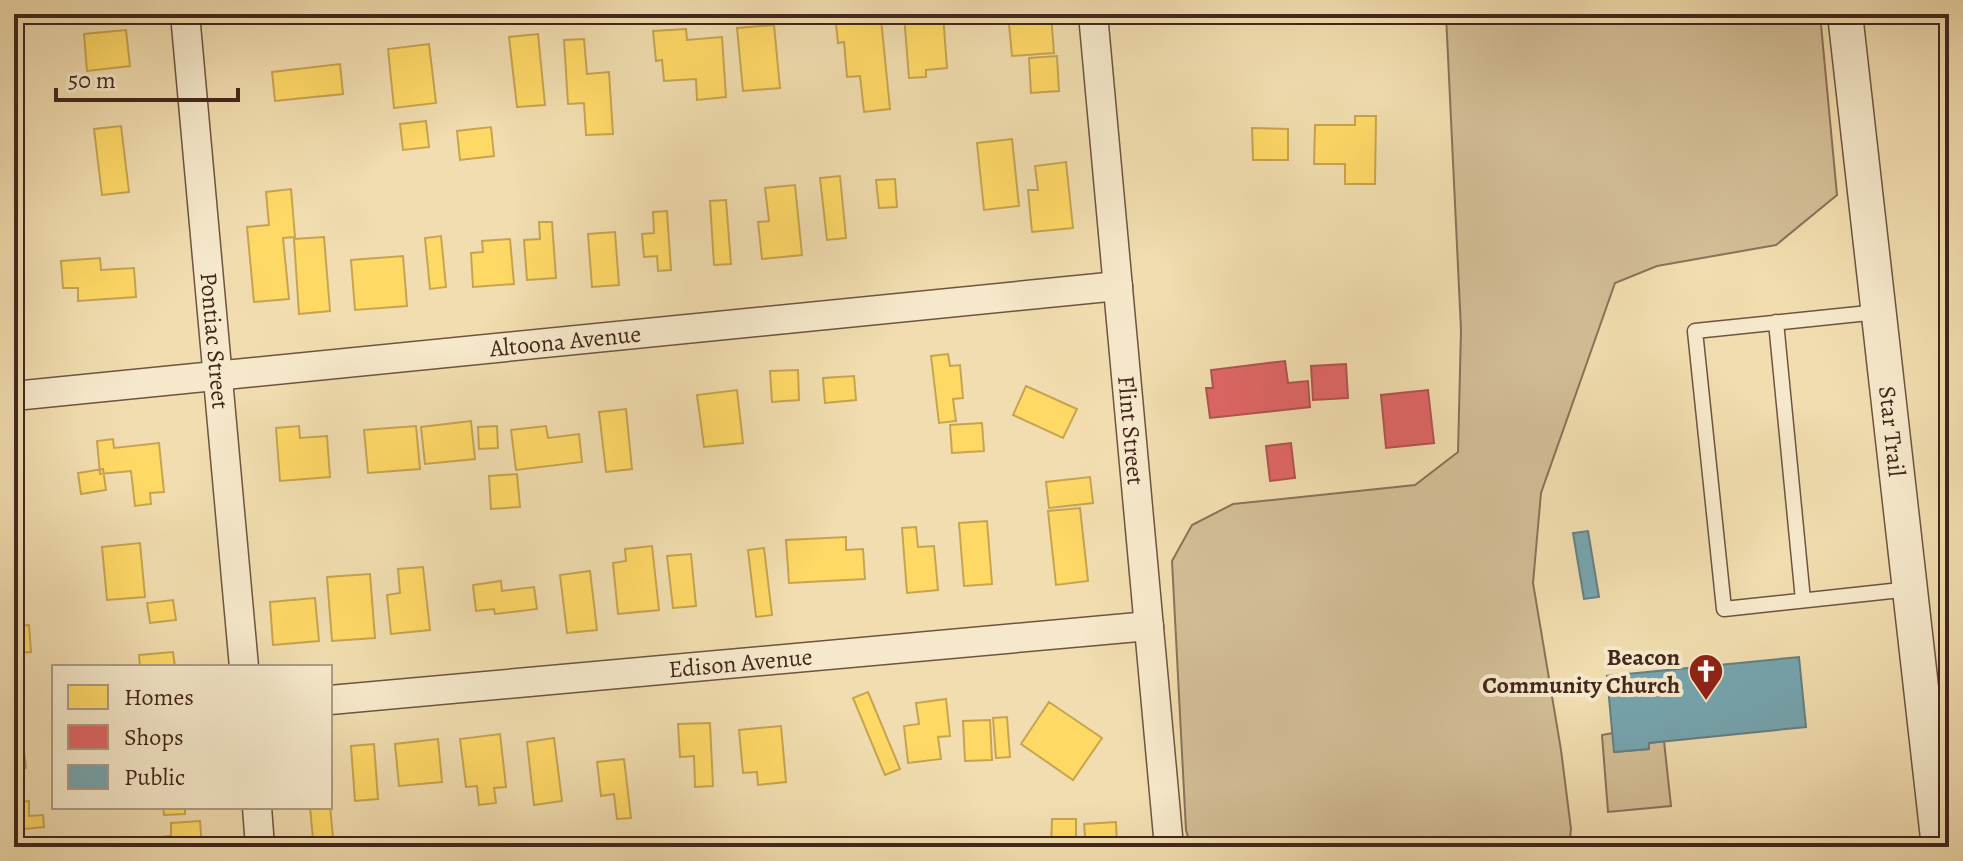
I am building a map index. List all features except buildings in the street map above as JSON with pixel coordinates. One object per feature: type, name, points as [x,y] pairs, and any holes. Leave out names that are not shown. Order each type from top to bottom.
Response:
[{"type":"street","name":"Pontiac Street","points":[[189,14],[244,665]]},
{"type":"street","name":"Flint Street","points":[[1093,14],[1169,847]]},
{"type":"street","name":"Star Trail","points":[[1845,14],[1910,589],[1936,696],[1939,847]]},
{"type":"street","name":"Altoona Avenue","points":[[14,396],[1118,286]]},
{"type":"street","name":"Edison Avenue","points":[[332,700],[1149,626]]},
{"type":"street","points":[[257,809],[260,847]]},
{"type":"lane","points":[[1878,312],[1695,331],[1724,609],[1910,589]]},
{"type":"lane","points":[[1776,322],[1803,600]]},
{"type":"shaded area","points":[[1446,14],[1820,14],[1837,195],[1776,245],[1657,266],[1615,283],[1541,493],[1533,583],[1561,750],[1571,829],[1569,847],[1191,847],[1186,830],[1172,561],[1192,525],[1233,504],[1415,485],[1458,452],[1461,330]]},
{"type":"shaded area","points":[[1613,733],[1615,752],[1649,749],[1649,743],[1664,741],[1671,806],[1608,812],[1602,735]]},
{"type":"place","name":"Beacon Community Church","points":[[1706,702]]}]
